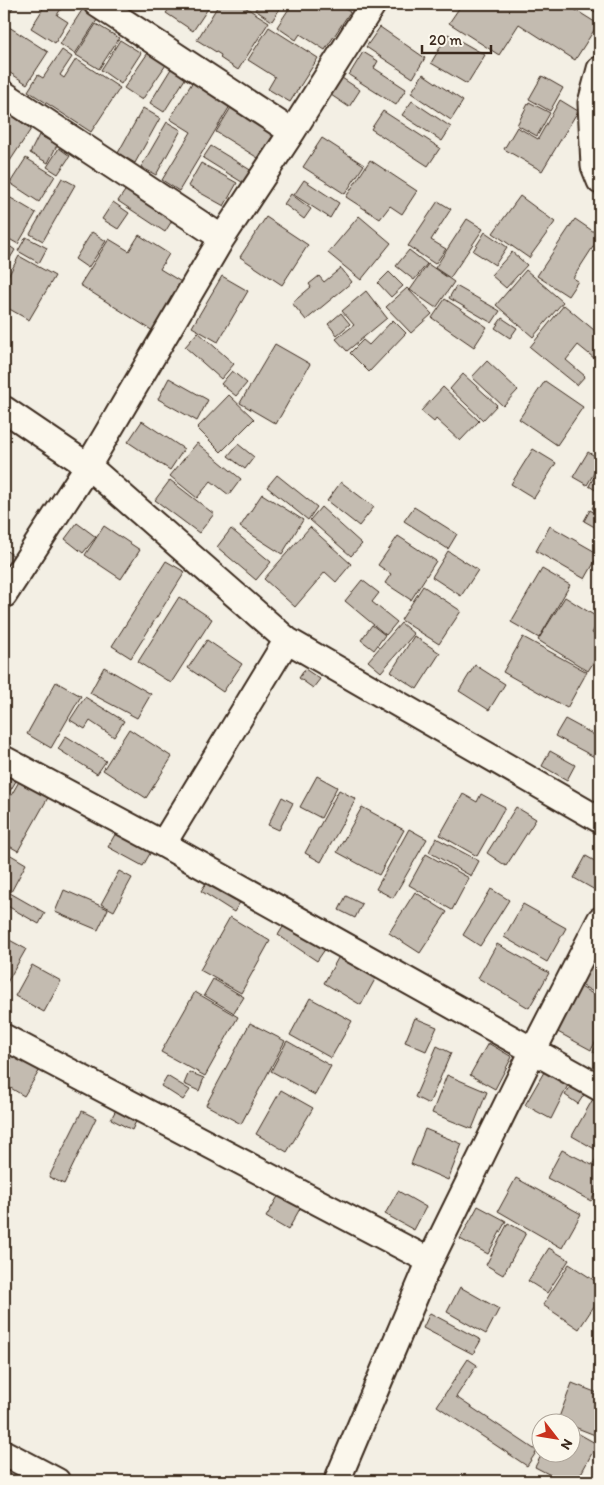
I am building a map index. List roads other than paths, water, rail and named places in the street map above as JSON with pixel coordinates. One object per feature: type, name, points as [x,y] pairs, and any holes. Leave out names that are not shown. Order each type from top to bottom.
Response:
[{"type":"street","points":[[98,4],[292,132]]},
{"type":"street","points":[[4,595],[88,466],[222,238],[292,132],[372,4]]},
{"type":"street","points":[[600,69],[592,103],[594,166],[600,181]]},
{"type":"street","points":[[4,94],[222,238]]},
{"type":"street","points":[[4,409],[88,466],[288,640],[600,820]]},
{"type":"street","points":[[163,844],[288,640]]},
{"type":"street","points":[[4,759],[163,844],[600,1088]]},
{"type":"street","points":[[337,1481],[430,1262],[533,1051],[600,920]]},
{"type":"street","points":[[4,1037],[430,1262]]},
{"type":"street","points":[[4,1453],[57,1481]]}]
